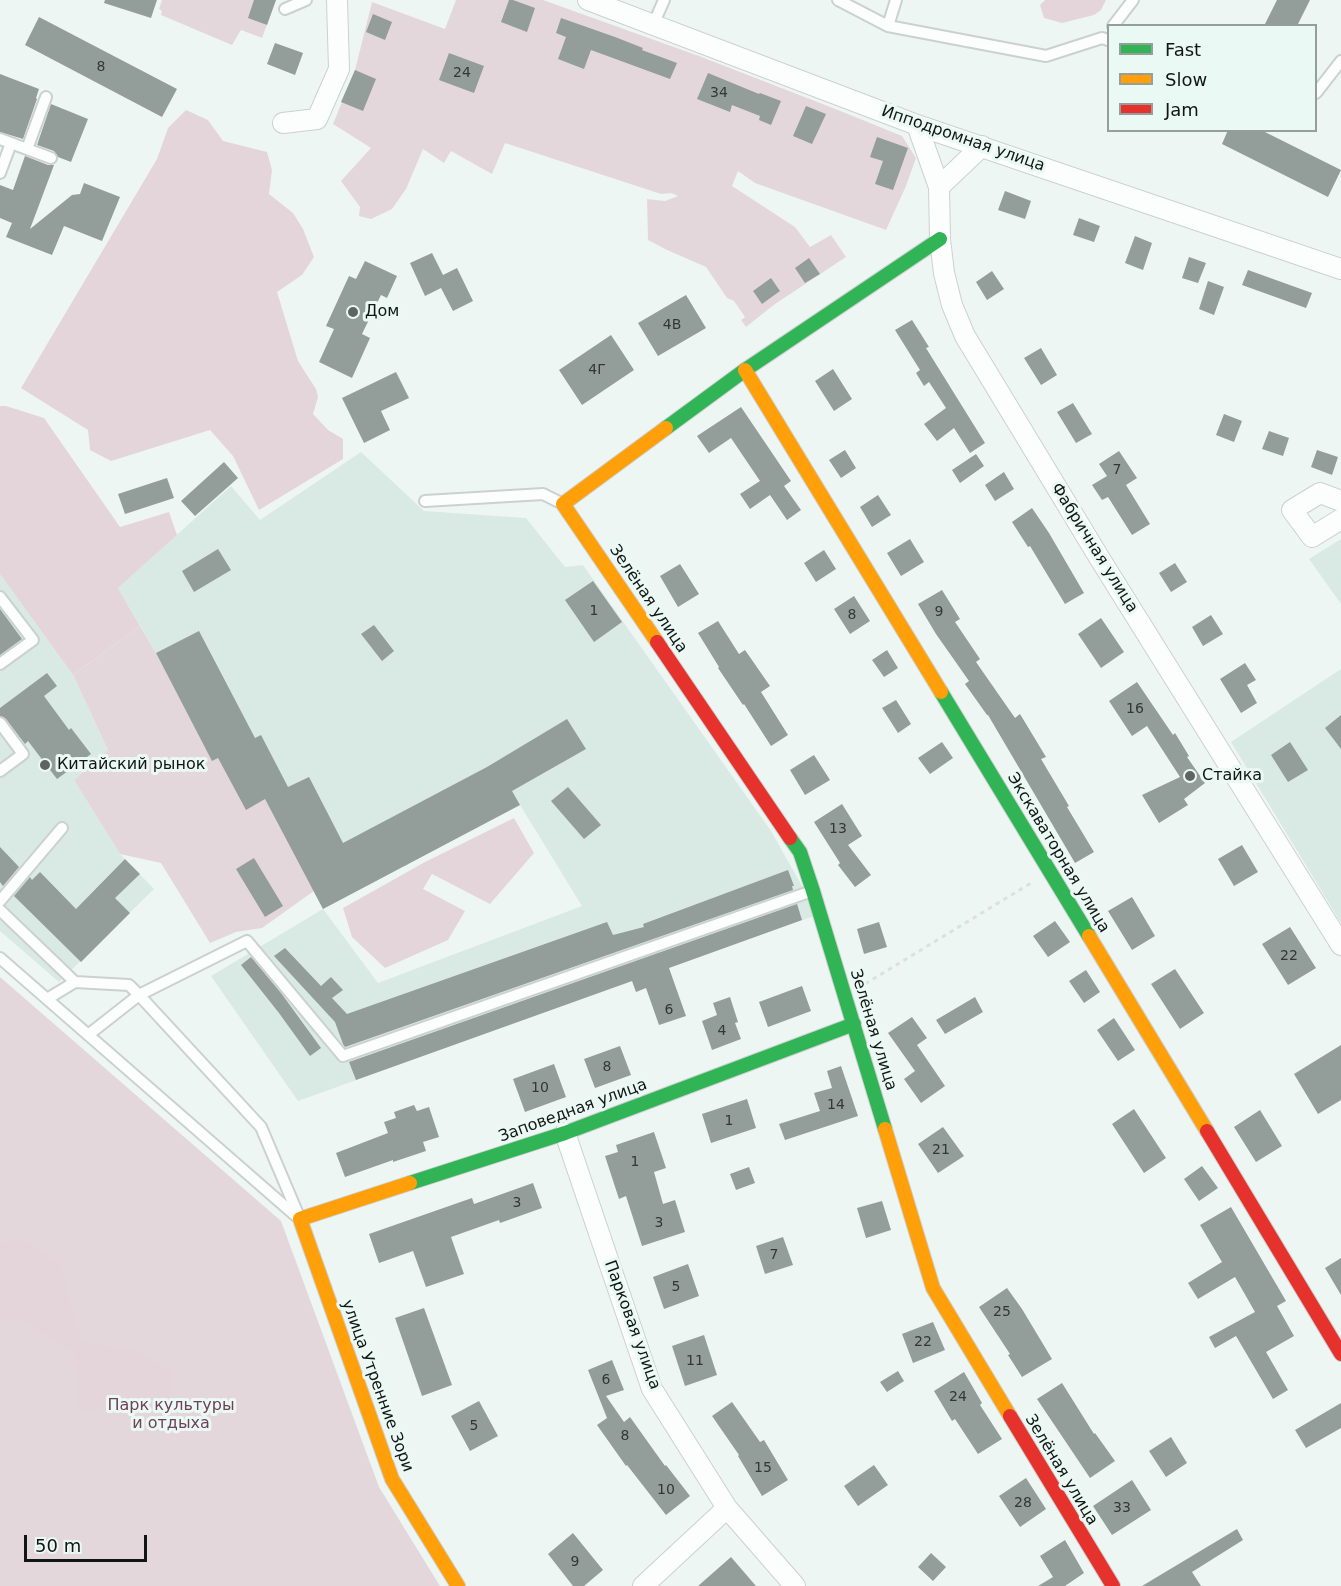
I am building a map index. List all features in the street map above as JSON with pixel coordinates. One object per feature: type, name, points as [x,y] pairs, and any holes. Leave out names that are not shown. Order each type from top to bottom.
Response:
[{"type":"street","points":[[283,123],[317,119],[322,109],[339,69],[337,0]]},
{"type":"street","name":"Ипподромная улица","points":[[588,0],[917,125],[1341,268]]},
{"type":"street","name":"Фабричная улица","points":[[917,125],[939,187],[940,238],[944,273],[952,305],[965,336],[1100,559],[1341,945]]},
{"type":"street","points":[[939,187],[982,146]]},
{"type":"street","points":[[563,504],[746,370],[940,238]]},
{"type":"street","name":"Экскаваторная улица","points":[[746,370],[1341,1354]]},
{"type":"street","points":[[1341,501],[1320,493],[1292,510],[1312,537],[1341,519]]},
{"type":"street","name":"Зелёная улица","points":[[563,504],[800,852],[933,1288],[1113,1586]]},
{"type":"street","name":"Заповедная улица","points":[[300,1219],[565,1133],[854,1024]]},
{"type":"street","name":"Парковая улица","points":[[565,1133],[652,1389],[727,1508],[795,1586]]},
{"type":"street","name":"улица Утренние Зори","points":[[300,1219],[392,1479],[458,1586]]},
{"type":"street","points":[[643,1586],[727,1508]]},
{"type":"lane","points":[[285,9],[306,0]]},
{"type":"lane","points":[[653,25],[664,0]]},
{"type":"lane","points":[[838,0],[888,26],[1046,56],[1106,36]]},
{"type":"lane","points":[[888,26],[896,0]]},
{"type":"lane","points":[[1115,24],[1133,0]]},
{"type":"lane","points":[[1317,92],[1341,61]]},
{"type":"lane","points":[[27,149],[46,97]]},
{"type":"lane","points":[[0,139],[51,158]]},
{"type":"lane","points":[[0,173],[12,143]]},
{"type":"lane","points":[[424,501],[543,494],[563,504]]},
{"type":"lane","points":[[0,597],[33,640],[0,664]]},
{"type":"lane","points":[[0,723],[23,754],[0,771]]},
{"type":"lane","points":[[0,901],[62,828]]},
{"type":"lane","points":[[88,1035],[139,995],[247,940],[343,1056],[813,891]]},
{"type":"lane","points":[[0,910],[75,981]]},
{"type":"lane","points":[[0,958],[300,1219]]},
{"type":"lane","points":[[47,999],[75,981],[129,985],[261,1127],[300,1219]]},
{"type":"path","points":[[845,996],[1050,871]]},
{"type":"shaded area","points":[[1045,0],[1106,0],[1101,10],[1094,15],[1062,23],[1044,18],[1040,5]]},
{"type":"shaded area","points":[[186,110],[208,120],[223,141],[267,152],[272,170],[269,194],[293,213],[303,229],[314,257],[302,275],[277,292],[298,361],[316,389],[318,397],[313,414],[328,430],[343,439],[343,459],[259,510],[233,456],[210,430],[111,461],[90,450],[88,430],[21,388],[157,159],[168,128]]},
{"type":"shaded area","points":[[0,406],[44,418],[120,527],[169,512],[177,535],[118,588],[140,626],[73,675],[0,574]]},
{"type":"shaded area","points":[[361,452],[424,511],[526,518],[565,567],[583,565],[771,831],[806,893],[814,916],[298,1101],[211,976],[323,909],[265,800],[246,810],[218,758],[212,761],[156,653],[118,588],[231,486],[260,520]],"holes":[[[520,805],[582,906],[378,983],[323,909]]]},
{"type":"shaded area","points":[[1341,539],[1341,604],[1309,559]]},
{"type":"shaded area","name":"Китайский рынок","points":[[0,574],[73,675],[108,750],[74,780],[120,854],[154,889],[59,982],[0,931]]},
{"type":"shaded area","points":[[1341,669],[1341,923],[1231,742]]},
{"type":"shaded area","points":[[514,818],[534,853],[490,904],[432,874],[423,889],[465,911],[448,940],[385,968],[352,937],[343,908],[425,862]]},
{"type":"shaded area","points":[[24,1239],[61,1265],[82,1341],[141,1352],[171,1372],[170,1404],[79,1411],[74,1354],[19,1318],[0,1321],[0,1243]]},
{"type":"green space","points":[[162,0],[276,0],[262,38],[241,30],[232,45],[161,15],[162,11],[159,9]]},
{"type":"green space","points":[[456,0],[543,0],[699,56],[902,136],[916,158],[886,230],[755,183],[738,171],[732,186],[795,227],[810,247],[831,235],[846,257],[775,304],[746,327],[741,320],[745,317],[734,301],[727,298],[706,267],[648,240],[647,199],[665,201],[678,196],[671,193],[661,194],[505,143],[492,174],[451,151],[444,163],[423,149],[406,189],[392,209],[371,219],[359,216],[360,207],[341,181],[371,148],[333,124],[355,70],[372,2],[445,29]]},
{"type":"green space","points":[[140,626],[212,760],[218,758],[246,809],[265,799],[314,891],[262,928],[236,932],[210,943],[161,863],[120,854],[74,780],[108,750],[73,675]]},
{"type":"green space","name":"Парк культуры и отдыха","points":[[0,977],[281,1221],[379,1487],[440,1586],[0,1586]]},
{"type":"building","points":[[105,0],[157,0],[151,18],[104,3]]},
{"type":"building","points":[[254,0],[276,0],[267,25],[248,18]]},
{"type":"building","points":[[509,0],[535,8],[527,32],[501,22]]},
{"type":"building","points":[[1277,0],[1310,0],[1298,24],[1265,24]]},
{"type":"building","points":[[373,14],[392,22],[385,40],[366,32]]},
{"type":"building","points":[[39,17],[177,89],[162,117],[25,45]]},
{"type":"building","points":[[561,18],[615,37],[677,63],[670,79],[591,50],[584,69],[558,59],[566,37],[556,33]]},
{"type":"building","points":[[275,43],[303,53],[295,75],[267,64]]},
{"type":"building","points":[[449,53],[484,66],[474,93],[439,80]]},
{"type":"building","points":[[355,70],[376,79],[363,111],[341,102]]},
{"type":"building","points":[[708,73],[781,101],[771,125],[759,120],[760,116],[732,105],[730,112],[697,99]]},
{"type":"building","points":[[0,74],[39,89],[23,139],[0,132]]},
{"type":"building","points":[[51,104],[88,119],[71,162],[58,157],[54,151],[37,145]]},
{"type":"building","points":[[806,106],[826,114],[812,144],[793,136]]},
{"type":"building","points":[[1227,132],[1265,132],[1341,170],[1328,197],[1222,144]]},
{"type":"building","points":[[877,137],[908,148],[893,190],[875,184],[883,161],[870,157]]},
{"type":"building","points":[[25,156],[54,165],[30,229],[72,195],[80,194],[84,183],[120,197],[102,241],[64,226],[52,255],[6,237],[12,223],[0,218],[0,185],[13,190]]},
{"type":"building","points":[[1005,191],[1031,201],[1025,219],[998,210]]},
{"type":"building","points":[[1079,218],[1100,226],[1094,242],[1073,235]]},
{"type":"building","points":[[1135,236],[1152,243],[1143,270],[1125,263]]},
{"type":"building","points":[[432,253],[443,275],[457,268],[473,301],[453,311],[441,288],[425,296],[410,263]]},
{"type":"building","points":[[1189,257],[1206,263],[1198,283],[1182,278]]},
{"type":"building","points":[[809,258],[820,274],[805,283],[795,268]]},
{"type":"building","name":"Дом","points":[[365,261],[397,276],[387,298],[381,295],[362,334],[370,338],[352,378],[319,362],[334,329],[326,326],[349,276],[356,279]]},
{"type":"building","points":[[1248,270],[1312,293],[1306,308],[1242,285]]},
{"type":"building","points":[[992,271],[1004,289],[987,300],[976,282]]},
{"type":"building","points":[[771,278],[780,291],[762,304],[753,291]]},
{"type":"building","points":[[1208,281],[1224,287],[1214,315],[1199,309]]},
{"type":"building","points":[[686,295],[706,328],[658,356],[638,323]]},
{"type":"building","points":[[912,320],[929,347],[926,348],[985,443],[970,453],[954,428],[937,441],[924,424],[946,408],[929,382],[924,386],[916,373],[920,370],[895,330]]},
{"type":"building","points":[[611,335],[634,370],[582,405],[559,370]]},
{"type":"building","points":[[1041,348],[1057,375],[1041,385],[1024,358]]},
{"type":"building","points":[[833,369],[852,399],[834,411],[815,381]]},
{"type":"building","points":[[396,372],[409,398],[381,411],[390,430],[364,443],[342,398]]},
{"type":"building","points":[[1073,403],[1092,434],[1076,443],[1057,412]]},
{"type":"building","points":[[741,407],[791,481],[784,486],[801,510],[787,520],[770,495],[750,509],[740,494],[760,481],[731,438],[709,453],[697,436]]},
{"type":"building","points":[[1224,414],[1242,421],[1234,442],[1216,435]]},
{"type":"building","points":[[1269,431],[1289,438],[1283,456],[1262,449]]},
{"type":"building","points":[[845,450],[856,468],[841,478],[829,460]]},
{"type":"building","points":[[1317,450],[1338,457],[1332,475],[1311,467]]},
{"type":"building","points":[[1119,451],[1137,478],[1126,485],[1150,524],[1132,535],[1108,497],[1102,500],[1092,485],[1107,476],[1099,464]]},
{"type":"building","points":[[976,454],[984,466],[960,483],[952,470]]},
{"type":"building","points":[[224,462],[238,478],[195,516],[181,501]]},
{"type":"building","points":[[1004,472],[1014,489],[995,501],[985,485]]},
{"type":"building","points":[[167,478],[174,498],[125,514],[118,494]]},
{"type":"building","points":[[878,495],[891,515],[872,527],[860,507]]},
{"type":"building","points":[[1032,508],[1084,593],[1065,604],[1030,546],[1028,547],[1012,522]]},
{"type":"building","points":[[910,539],[924,562],[901,576],[887,553]]},
{"type":"building","points":[[218,549],[231,570],[194,592],[182,571]]},
{"type":"building","points":[[824,550],[836,569],[816,582],[804,563]]},
{"type":"building","points":[[1175,563],[1187,582],[1171,592],[1159,573]]},
{"type":"building","points":[[680,564],[699,594],[678,607],[660,576]]},
{"type":"building","points":[[593,581],[622,622],[594,642],[565,600]]},
{"type":"building","points":[[942,590],[960,619],[955,622],[980,659],[976,662],[1015,718],[1020,714],[1046,757],[1041,759],[1094,852],[1075,863],[988,715],[965,684],[969,681],[918,604]]},
{"type":"building","points":[[854,596],[870,621],[850,634],[834,609]]},
{"type":"building","points":[[0,609],[22,639],[0,655]]},
{"type":"building","points":[[1211,615],[1223,634],[1203,646],[1192,627]]},
{"type":"building","points":[[1101,618],[1124,652],[1101,668],[1078,634]]},
{"type":"building","points":[[718,621],[739,654],[745,650],[770,686],[761,692],[788,735],[771,746],[718,668],[698,633]]},
{"type":"building","points":[[374,625],[394,651],[382,661],[361,634]]},
{"type":"building","points":[[199,631],[255,738],[261,735],[288,787],[309,777],[343,843],[487,767],[567,719],[586,749],[512,791],[520,805],[323,909],[265,799],[246,810],[218,758],[212,761],[156,653]]},
{"type":"building","points":[[887,650],[898,668],[884,677],[872,660]]},
{"type":"building","points":[[1245,663],[1256,680],[1247,685],[1257,703],[1241,713],[1220,679]]},
{"type":"building","points":[[47,673],[57,686],[44,696],[69,730],[71,728],[91,754],[57,779],[28,741],[25,744],[6,719],[0,716],[0,708]]},
{"type":"building","points":[[1137,682],[1173,735],[1175,733],[1189,756],[1187,757],[1205,783],[1184,799],[1188,805],[1159,823],[1142,795],[1180,777],[1147,726],[1132,736],[1109,701]]},
{"type":"building","points":[[896,700],[911,724],[898,733],[882,708]]},
{"type":"building","points":[[1341,715],[1341,749],[1325,728]]},
{"type":"building","points":[[942,742],[953,758],[930,774],[918,758]]},
{"type":"building","points":[[1290,742],[1308,770],[1288,782],[1271,755]]},
{"type":"building","points":[[814,755],[830,780],[805,795],[790,770]]},
{"type":"building","points":[[568,787],[601,825],[584,839],[551,801]]},
{"type":"building","points":[[842,804],[862,836],[848,845],[871,875],[855,887],[838,865],[840,863],[814,822]]},
{"type":"building","points":[[1242,845],[1258,872],[1234,886],[1218,859]]},
{"type":"building","points":[[0,847],[19,867],[3,886],[0,882]]},
{"type":"building","points":[[254,858],[283,906],[265,917],[236,869]]},
{"type":"building","points":[[125,859],[140,874],[115,898],[130,913],[81,962],[14,896],[30,877],[32,880],[40,872],[76,909]]},
{"type":"building","points":[[788,870],[794,886],[792,886],[793,890],[345,1047],[335,1022],[274,956],[285,948],[321,986],[331,977],[343,990],[332,998],[347,1014],[607,922],[613,935],[644,927],[643,924]]},
{"type":"building","points":[[1132,897],[1155,936],[1132,950],[1108,911]]},
{"type":"building","points":[[797,904],[802,920],[669,968],[686,1016],[659,1025],[646,988],[636,992],[632,981],[356,1080],[349,1062]]},
{"type":"building","points":[[1055,921],[1070,942],[1048,957],[1033,936]]},
{"type":"building","points":[[879,922],[887,947],[864,954],[857,929]]},
{"type":"building","points":[[1290,927],[1316,968],[1288,985],[1262,944]]},
{"type":"building","points":[[251,957],[281,993],[321,1048],[310,1056],[241,965]]},
{"type":"building","points":[[1175,969],[1204,1013],[1180,1029],[1151,984]]},
{"type":"building","points":[[1086,970],[1100,992],[1084,1003],[1069,981]]},
{"type":"building","points":[[802,986],[811,1011],[768,1027],[759,1002]]},
{"type":"building","points":[[730,997],[741,1039],[712,1050],[702,1021],[717,1015],[713,1003]]},
{"type":"building","points":[[975,997],[983,1012],[945,1034],[936,1020]]},
{"type":"building","points":[[912,1017],[927,1038],[917,1045],[945,1086],[921,1103],[904,1079],[915,1071],[888,1033]]},
{"type":"building","points":[[1114,1018],[1135,1050],[1118,1061],[1097,1030]]},
{"type":"building","points":[[1341,1045],[1341,1100],[1318,1114],[1294,1074]]},
{"type":"building","points":[[620,1046],[631,1075],[595,1088],[584,1059]]},
{"type":"building","points":[[554,1064],[566,1097],[525,1112],[513,1079]]},
{"type":"building","points":[[841,1066],[858,1116],[785,1140],[779,1124],[820,1111],[814,1093],[832,1088],[827,1071]]},
{"type":"building","points":[[747,1099],[756,1128],[711,1143],[702,1114]]},
{"type":"building","points":[[414,1105],[417,1111],[429,1107],[439,1137],[423,1142],[426,1151],[345,1177],[336,1153],[388,1133],[384,1122],[396,1118],[394,1112]]},
{"type":"building","points":[[1134,1109],[1166,1158],[1144,1173],[1112,1124]]},
{"type":"building","points":[[1260,1110],[1282,1146],[1256,1162],[1234,1127]]},
{"type":"building","points":[[943,1127],[964,1156],[938,1173],[918,1144]]},
{"type":"building","points":[[654,1132],[666,1168],[654,1172],[663,1204],[675,1200],[685,1232],[642,1246],[626,1196],[619,1199],[605,1156],[618,1152],[616,1145]]},
{"type":"building","points":[[1202,1166],[1218,1188],[1199,1201],[1184,1179]]},
{"type":"building","points":[[749,1167],[755,1183],[736,1190],[730,1174]]},
{"type":"building","points":[[533,1183],[542,1208],[451,1237],[464,1274],[426,1287],[413,1251],[379,1263],[369,1234],[472,1198],[474,1204]]},
{"type":"building","points":[[882,1201],[891,1230],[866,1238],[857,1208]]},
{"type":"building","points":[[1231,1207],[1286,1301],[1277,1306],[1294,1336],[1266,1352],[1288,1390],[1273,1399],[1236,1336],[1215,1348],[1209,1337],[1255,1312],[1235,1277],[1198,1299],[1188,1283],[1222,1262],[1200,1225]]},
{"type":"building","points":[[783,1237],[793,1265],[765,1274],[756,1246]]},
{"type":"building","points":[[1341,1258],[1341,1295],[1325,1268]]},
{"type":"building","points":[[688,1264],[699,1296],[664,1309],[653,1277]]},
{"type":"building","points":[[1007,1288],[1052,1359],[1022,1377],[1008,1355],[1010,1354],[979,1307]]},
{"type":"building","points":[[424,1308],[452,1385],[422,1396],[395,1318]]},
{"type":"building","points":[[933,1322],[945,1350],[913,1363],[902,1334]]},
{"type":"building","points":[[704,1335],[717,1375],[685,1386],[672,1346]]},
{"type":"building","points":[[612,1360],[624,1390],[606,1396],[624,1422],[630,1417],[690,1496],[666,1515],[626,1466],[597,1425],[607,1418],[588,1370]]},
{"type":"building","points":[[898,1371],[904,1381],[887,1392],[880,1382]]},
{"type":"building","points":[[964,1372],[982,1403],[980,1405],[1002,1439],[978,1454],[955,1419],[952,1421],[934,1391]]},
{"type":"building","points":[[1062,1383],[1094,1434],[1115,1461],[1090,1478],[1037,1399]]},
{"type":"building","points":[[479,1401],[498,1436],[470,1451],[451,1416]]},
{"type":"building","points":[[732,1402],[760,1442],[764,1440],[788,1480],[762,1496],[739,1455],[712,1416]]},
{"type":"building","points":[[1341,1403],[1341,1428],[1306,1448],[1295,1430]]},
{"type":"building","points":[[1171,1437],[1187,1463],[1166,1477],[1149,1451]]},
{"type":"building","points":[[874,1465],[888,1485],[858,1506],[844,1486]]},
{"type":"building","points":[[1026,1478],[1046,1509],[1020,1527],[999,1496]]},
{"type":"building","points":[[1132,1480],[1151,1510],[1112,1535],[1093,1506]]},
{"type":"building","points":[[1237,1529],[1243,1540],[1192,1572],[1201,1586],[1142,1586]]},
{"type":"building","points":[[573,1533],[603,1570],[584,1586],[573,1586],[548,1554]]},
{"type":"building","points":[[1065,1540],[1084,1573],[1065,1586],[1038,1586],[1053,1577],[1040,1556]]},
{"type":"building","points":[[931,1553],[946,1567],[933,1581],[918,1567]]},
{"type":"building","points":[[731,1557],[756,1586],[698,1586]]},
{"type":"traffic: fast","points":[[666,428],[745,370],[940,239]]},
{"type":"traffic: fast","points":[[941,692],[1089,936]]},
{"type":"traffic: fast","points":[[790,838],[800,852],[813,891],[885,1129]]},
{"type":"traffic: fast","points":[[410,1183],[565,1133],[854,1024]]},
{"type":"traffic: slow","points":[[745,370],[941,692]]},
{"type":"traffic: slow","points":[[657,642],[563,504],[666,428]]},
{"type":"traffic: slow","points":[[1089,936],[1207,1131]]},
{"type":"traffic: slow","points":[[885,1129],[933,1288],[1010,1416]]},
{"type":"traffic: slow","points":[[410,1183],[300,1219],[392,1479],[458,1586]]},
{"type":"traffic: jam","points":[[657,642],[790,838]]},
{"type":"traffic: jam","points":[[1207,1131],[1341,1354]]},
{"type":"traffic: jam","points":[[1010,1416],[1113,1586]]},
{"type":"place","name":"Дом","points":[[353,312]]},
{"type":"place","name":"Китайский рынок","points":[[45,765]]},
{"type":"place","name":"Стайка","points":[[1190,776]]}]
